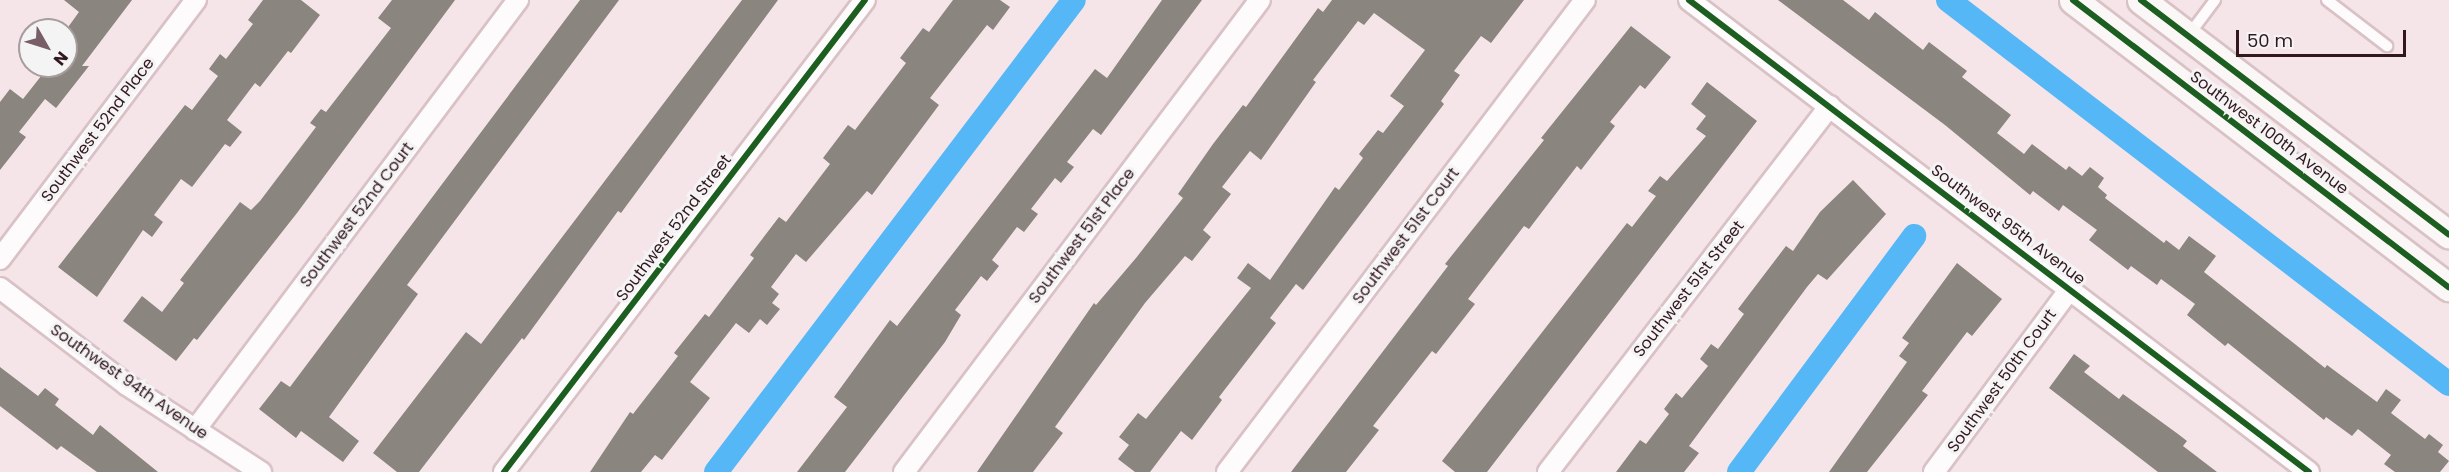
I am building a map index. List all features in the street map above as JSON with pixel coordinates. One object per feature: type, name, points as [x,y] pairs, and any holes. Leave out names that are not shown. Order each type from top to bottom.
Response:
[{"type":"main road","name":"Southwest 100th Avenue","points":[[2073,0],[2449,287]]},
{"type":"main road","name":"Southwest 100th Avenue","points":[[2141,0],[2449,235]]},
{"type":"street","name":"Southwest 52nd Place","points":[[0,259],[196,0]]},
{"type":"street","name":"Southwest 52nd Court","points":[[195,430],[518,0]]},
{"type":"street","name":"Southwest 52nd Street","points":[[504,472],[865,0]]},
{"type":"street","name":"Southwest 51st Place","points":[[903,472],[1260,0]]},
{"type":"street","name":"Southwest 51st Court","points":[[1227,472],[1585,0]]},
{"type":"street","name":"Southwest 95th Avenue","points":[[1689,0],[2309,472]]},
{"type":"street","name":"Southwest 51st Street","points":[[1548,472],[1830,106]]},
{"type":"street","name":"Southwest 94th Avenue","points":[[0,288],[127,385],[261,472]]},
{"type":"street","name":"Southwest 50th Court","points":[[1935,472],[2070,289]]},
{"type":"lane","points":[[2188,36],[2215,0]]},
{"type":"lane","points":[[2327,0],[2386,46]]},
{"type":"building","points":[[64,0],[132,0],[82,66],[89,66],[56,108],[45,99],[19,132],[26,137],[0,170],[0,102],[10,89],[23,99],[40,78],[78,78],[78,18],[75,18],[79,12]]},
{"type":"building","points":[[263,0],[301,0],[320,15],[291,53],[288,51],[260,87],[255,83],[227,120],[242,132],[230,147],[225,144],[192,187],[181,179],[154,215],[163,222],[152,237],[143,230],[97,297],[58,267],[185,105],[192,110],[218,76],[209,69],[220,54],[226,59],[253,24],[248,20]]},
{"type":"building","points":[[392,0],[455,0],[297,213],[197,340],[194,338],[176,361],[123,321],[142,296],[162,312],[184,283],[180,280],[240,202],[251,210],[260,201],[316,127],[310,123],[321,109],[326,112],[391,28],[378,18]]},
{"type":"building","points":[[580,0],[619,0],[407,285],[418,294],[329,417],[359,441],[343,462],[301,431],[296,438],[259,409],[281,381],[290,387]]},
{"type":"building","points":[[742,0],[778,0],[621,213],[618,211],[524,340],[522,338],[419,472],[397,472],[373,453],[466,332],[481,344]]},
{"type":"building","points":[[953,0],[1000,0],[1010,7],[993,30],[987,25],[930,98],[939,105],[872,195],[867,191],[806,262],[796,254],[771,287],[779,294],[772,303],[780,309],[767,325],[760,319],[749,333],[736,323],[690,382],[710,398],[662,460],[655,455],[641,472],[590,472],[630,412],[633,414],[678,356],[674,353],[705,314],[709,317],[754,258],[750,255],[779,217],[786,222],[830,164],[823,158],[848,125],[855,130],[906,63],[900,58],[923,28],[929,32]]},
{"type":"building","points":[[1162,0],[1202,0],[1101,135],[1093,129],[1067,162],[1074,167],[1061,183],[1055,178],[1031,209],[1038,214],[1024,232],[1017,227],[992,260],[999,266],[987,281],[981,276],[955,310],[961,315],[945,342],[845,472],[797,472],[847,407],[834,397],[890,320],[897,326],[1095,69],[1107,78]]},
{"type":"building","points":[[1332,0],[1524,0],[1491,43],[1481,36],[1454,71],[1460,75],[1441,101],[1444,104],[1303,290],[1296,284],[1270,318],[1276,323],[1219,397],[1222,400],[1192,440],[1181,431],[1150,472],[1135,472],[1118,459],[1129,445],[1119,437],[1138,413],[1146,419],[1251,288],[1237,278],[1248,263],[1270,280],[1335,187],[1339,190],[1363,158],[1359,154],[1378,130],[1383,133],[1404,106],[1390,96],[1425,50],[1374,13],[1364,25],[1358,21],[1313,80],[1316,82],[1261,160],[1250,151],[1222,187],[1231,194],[1203,230],[1211,237],[1192,261],[1185,256],[1145,303],[1055,427],[1063,433],[1033,472],[977,472],[1094,303],[1096,305],[1136,258],[1183,198],[1178,194],[1213,144],[1243,105],[1246,107],[1318,8],[1323,12]]},
{"type":"building","points":[[1778,0],[1843,0],[1869,20],[1875,12],[1923,50],[1929,42],[1967,71],[1962,77],[2011,115],[1997,133],[2024,154],[2032,144],[2066,170],[2069,166],[2082,176],[2090,167],[2104,178],[2098,187],[2107,195],[2105,198],[2164,243],[2166,240],[2179,250],[2189,236],[2216,256],[2204,272],[2325,368],[2327,365],[2377,402],[2386,389],[2401,400],[2391,413],[2425,439],[2429,434],[2443,445],[2438,452],[2449,461],[2440,472],[2395,472],[2384,464],[2391,455],[2358,429],[2352,436],[2326,417],[2324,420],[2228,343],[2225,346],[2187,315],[2195,304],[2161,279],[2157,285],[2131,266],[2128,270],[2089,240],[2097,230],[2063,205],[2059,211],[2033,191],[2030,195],[1945,125]]},
{"type":"building","points":[[1631,26],[1671,57],[1645,89],[1640,85],[1610,122],[1615,126],[1581,170],[1577,166],[1529,229],[1524,226],[1468,299],[1475,304],[1436,354],[1432,351],[1373,426],[1379,430],[1346,472],[1291,472],[1448,266],[1445,264],[1544,140],[1541,138]]},
{"type":"building","points":[[1707,82],[1757,121],[1487,472],[1455,472],[1442,461],[1627,223],[1632,227],[1656,196],[1648,191],[1660,176],[1667,181],[1706,136],[1696,129],[1706,116],[1691,104]]},
{"type":"building","points":[[1853,180],[1886,214],[1827,280],[1818,274],[1807,287],[1689,446],[1699,453],[1684,472],[1616,472],[1640,440],[1646,444],[1669,414],[1664,409],[1676,393],[1682,398],[1708,366],[1700,359],[1711,344],[1718,349],[1744,314],[1738,309],[1786,246],[1793,251],[1820,212]]},
{"type":"building","points":[[1957,263],[2002,299],[1972,336],[1967,332],[1922,391],[1928,395],[1867,472],[1829,472],[1907,362],[1899,356],[1909,343],[1902,338]]},
{"type":"building","points":[[2074,354],[2090,366],[2084,372],[2119,399],[2123,394],[2178,434],[2187,441],[2183,446],[2217,472],[2158,472],[2049,388]]},
{"type":"building","points":[[0,367],[38,396],[45,388],[59,399],[55,405],[93,435],[100,425],[158,472],[97,472],[61,446],[57,450],[0,406]]},
{"type":"waterway","points":[[716,472],[1074,0]]},
{"type":"waterway","points":[[1948,0],[2449,384]]},
{"type":"waterway","points":[[1739,472],[1914,236]]},
{"type":"cycle path","points":[[504,472],[865,0]]},
{"type":"cycle path","points":[[1689,0],[2309,472]]},
{"type":"cycle path","points":[[2073,0],[2449,287]]},
{"type":"cycle path","points":[[2141,0],[2449,235]]}]
